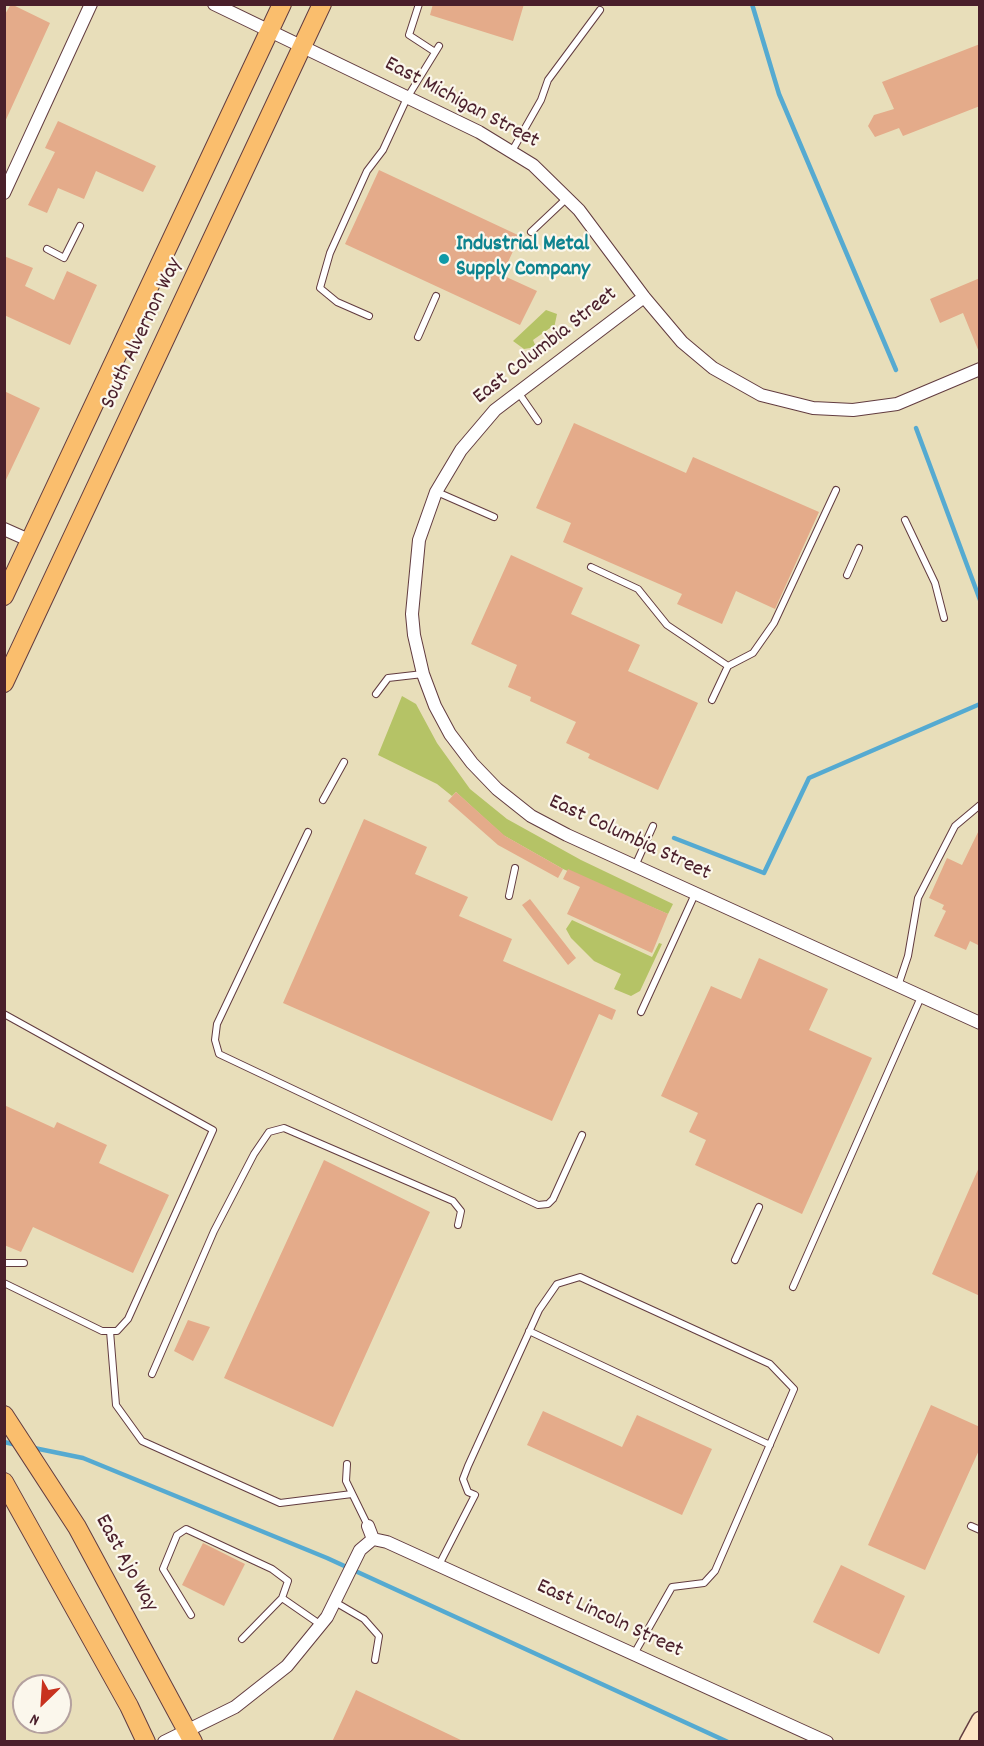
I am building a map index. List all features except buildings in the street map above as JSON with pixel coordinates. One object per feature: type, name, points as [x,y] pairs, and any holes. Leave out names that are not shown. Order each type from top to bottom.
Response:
[{"type":"main road","name":"South Alvernon Way","points":[[4,596],[282,4]]},
{"type":"main road","name":"South Alvernon Way","points":[[4,683],[304,48],[322,4]]},
{"type":"main road","name":"East Ajo Way","points":[[7,1419],[83,1536],[190,1736]]},
{"type":"main road","points":[[4,1482],[129,1706],[146,1742]]},
{"type":"main road","points":[[968,1742],[980,1720]]},
{"type":"street","points":[[4,193],[91,4]]},
{"type":"street","name":"East Michigan Street","points":[[214,4],[407,98],[512,151],[533,165],[568,197],[644,297],[682,342],[713,368],[761,395],[796,405],[830,411],[853,410],[897,404],[980,369]]},
{"type":"street","name":"East Columbia Street","points":[[644,297],[495,410],[466,442],[436,492],[420,540],[413,594],[414,635],[423,674],[435,706],[450,734],[472,762],[497,789],[540,820],[634,866],[980,1023]]},
{"type":"street","points":[[4,529],[31,542]]},
{"type":"street","points":[[164,1742],[190,1736],[235,1707],[287,1666],[321,1625],[343,1589],[356,1557],[366,1543],[373,1539],[368,1526]]},
{"type":"street","name":"East Lincoln Street","points":[[373,1539],[387,1542],[439,1565],[826,1742]]},
{"type":"lane","points":[[369,316],[337,302],[320,288],[330,253],[367,171],[383,150],[407,98],[437,49],[410,35],[419,4]]},
{"type":"lane","points":[[512,151],[541,100],[548,80],[600,10]]},
{"type":"lane","points":[[531,231],[568,197]]},
{"type":"lane","points":[[47,249],[64,258],[80,226]]},
{"type":"lane","points":[[418,337],[436,296]]},
{"type":"lane","points":[[518,391],[538,421]]},
{"type":"lane","points":[[712,700],[728,666],[753,653],[774,623],[836,490]]},
{"type":"lane","points":[[436,492],[494,517]]},
{"type":"lane","points":[[905,519],[935,583],[944,618]]},
{"type":"lane","points":[[846,576],[859,548]]},
{"type":"lane","points":[[591,567],[638,589],[667,625],[728,666]]},
{"type":"lane","points":[[376,694],[388,678],[423,674]]},
{"type":"lane","points":[[322,801],[344,762]]},
{"type":"lane","points":[[898,986],[908,956],[918,898],[955,826],[980,805]]},
{"type":"lane","points":[[634,866],[652,826]]},
{"type":"lane","points":[[308,832],[217,1024],[215,1040],[219,1054],[538,1205],[548,1204],[553,1199],[582,1135]]},
{"type":"lane","points":[[509,896],[515,867]]},
{"type":"lane","points":[[641,1012],[695,894]]},
{"type":"lane","points":[[793,1287],[921,997]]},
{"type":"lane","points":[[4,1014],[213,1130],[128,1319],[117,1331],[102,1331],[4,1283]]},
{"type":"lane","points":[[152,1374],[214,1231],[254,1155],[269,1132],[284,1128],[453,1201],[461,1211],[458,1225]]},
{"type":"lane","points":[[735,1260],[759,1207]]},
{"type":"lane","points":[[4,1263],[24,1263]]},
{"type":"lane","points":[[439,1565],[475,1495],[468,1492],[463,1479],[468,1466],[539,1310],[557,1284],[580,1277],[770,1364],[794,1389],[715,1571],[704,1583],[672,1587],[634,1654]]},
{"type":"lane","points":[[110,1331],[116,1405],[142,1441],[280,1503],[352,1494]]},
{"type":"lane","points":[[529,1331],[770,1445]]},
{"type":"lane","points":[[347,1464],[346,1481],[368,1526]]},
{"type":"lane","points":[[971,1526],[980,1530]]},
{"type":"lane","points":[[191,1615],[162,1569],[177,1535],[186,1529],[272,1569],[288,1581],[282,1598],[242,1639]]},
{"type":"lane","points":[[282,1598],[321,1625]]},
{"type":"lane","points":[[335,1602],[364,1619],[379,1636],[375,1660]]},
{"type":"green space","points":[[546,310],[557,314],[554,328],[550,328],[533,340],[536,347],[524,349],[513,341]]},
{"type":"green space","points":[[402,696],[416,704],[437,743],[470,789],[507,819],[581,860],[673,904],[668,914],[563,869],[503,835],[456,792],[452,796],[437,784],[378,755]]},
{"type":"green space","points":[[572,920],[652,957],[659,943],[662,944],[640,991],[631,996],[614,989],[621,974],[594,961],[571,938],[566,929]]},
{"type":"waterway","points":[[752,4],[779,94],[896,370]]},
{"type":"waterway","points":[[916,428],[980,600]]},
{"type":"waterway","points":[[674,838],[764,873],[809,778],[980,704]]},
{"type":"waterway","points":[[4,1442],[17,1445]]},
{"type":"waterway","points":[[34,1448],[83,1458],[327,1558],[728,1742]]},
{"type":"place","name":"Industrial Metal Supply Company","points":[[444,259]]}]
